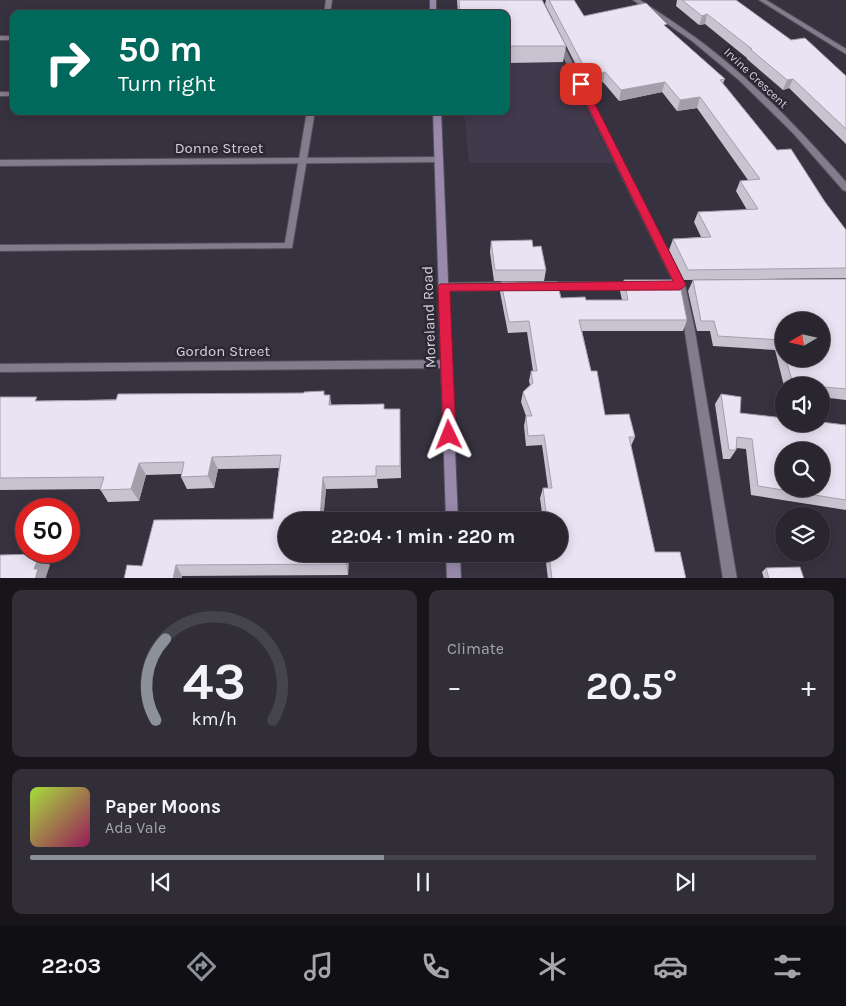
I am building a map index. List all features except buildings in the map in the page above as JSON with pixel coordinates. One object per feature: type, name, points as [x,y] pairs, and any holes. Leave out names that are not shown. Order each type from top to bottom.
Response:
[{"type":"main road","name":"Moreland Road","points":[[437,115],[452,512]]},
{"type":"main road","points":[[454,562],[454,578]]},
{"type":"street","name":"Irvine Crescent","points":[[636,0],[702,45],[752,88],[806,142],[846,188]]},
{"type":"street","points":[[762,0],[846,52]]},
{"type":"street","points":[[555,33],[680,285],[690,326],[730,578]]},
{"type":"street","points":[[0,248],[289,246],[310,115]]},
{"type":"street","name":"Donne Street","points":[[0,163],[438,160]]},
{"type":"street","points":[[444,287],[642,286]]},
{"type":"street","name":"Gordon Street","points":[[0,368],[447,364]]},
{"type":"shaded area","points":[[548,32],[613,163],[469,163],[464,115],[510,115],[510,33]]},
{"type":"route","points":[[449,435],[444,287],[680,285],[581,84]]}]
